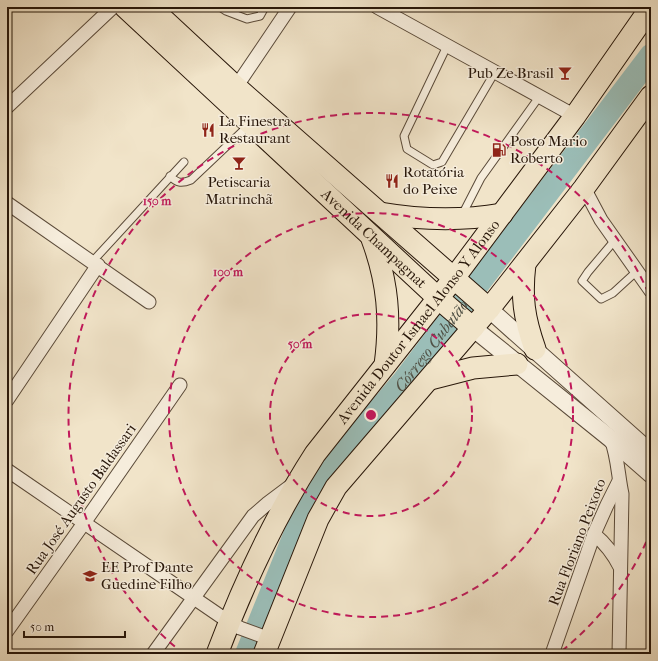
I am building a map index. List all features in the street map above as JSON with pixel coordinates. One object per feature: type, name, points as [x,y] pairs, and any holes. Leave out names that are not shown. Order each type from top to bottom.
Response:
[{"type":"main road","name":"Avenida Champagnat","points":[[125,7],[440,300],[470,325]]},
{"type":"main road","name":"Avenida Doutor Ismael Alonso Y Alonso","points":[[217,654],[235,625],[265,544],[300,479],[316,454],[385,366],[457,281],[502,214],[575,116],[651,7]]},
{"type":"main road","name":"Avenida Champagnat","points":[[152,8],[236,87],[486,306]]},
{"type":"main road","points":[[265,643],[318,520],[336,487],[430,379],[486,306],[525,264],[584,188],[651,96]]},
{"type":"main road","points":[[380,213],[428,219],[460,219],[502,214]]},
{"type":"main road","points":[[371,236],[379,257],[388,300],[389,322],[385,366]]},
{"type":"main road","points":[[525,264],[522,286],[523,307],[528,329],[535,349]]},
{"type":"main road","points":[[430,379],[473,368],[517,364]]},
{"type":"street","points":[[7,107],[113,7]]},
{"type":"street","points":[[236,87],[290,7]]},
{"type":"street","points":[[377,7],[575,116]]},
{"type":"street","points":[[584,188],[615,240],[651,291]]},
{"type":"street","points":[[7,203],[150,302]]},
{"type":"street","points":[[7,400],[95,264]]},
{"type":"street","name":"Avenida Champagnat","points":[[486,306],[651,453]]},
{"type":"street","name":"Avenida Champagnat","points":[[470,325],[611,439],[651,474]]},
{"type":"street","name":"Rua José Augusto Baldassari","points":[[7,631],[180,385]]},
{"type":"street","name":"Rua Floriano Peixoto","points":[[552,654],[594,534],[619,481],[616,452],[611,439]]},
{"type":"street","points":[[7,470],[194,598],[265,643]]},
{"type":"street","points":[[153,654],[253,516],[300,479]]},
{"type":"street","points":[[619,481],[622,494],[619,654]]},
{"type":"street","points":[[594,534],[604,542],[614,554],[621,571]]},
{"type":"lane","points":[[220,7],[226,11],[247,19],[260,16],[266,7]]},
{"type":"lane","points":[[447,46],[404,136],[407,149],[433,165],[442,162],[495,72]]},
{"type":"lane","points":[[460,219],[481,178],[539,97]]},
{"type":"lane","points":[[170,176],[177,182],[184,183],[191,180],[250,124]]},
{"type":"lane","points":[[95,264],[170,176],[184,162]]},
{"type":"lane","points":[[615,240],[582,281],[601,299],[613,293],[637,271]]},
{"type":"waterway","name":"Córrego Cubatão","points":[[247,654],[302,518],[322,477],[404,381],[651,56]]},
{"type":"place","name":"Pub Ze Brasil","points":[[565,73]]},
{"type":"place","name":"La Finestra Restaurant","points":[[208,130]]},
{"type":"place","name":"Posto Mario Roberto","points":[[499,150]]},
{"type":"place","name":"Petiscaria Matrinchã","points":[[239,163]]},
{"type":"place","name":"Rotatória do Peixe","points":[[392,181]]},
{"type":"place","name":"EE Prof Dante Guedine Filho","points":[[90,576]]}]
